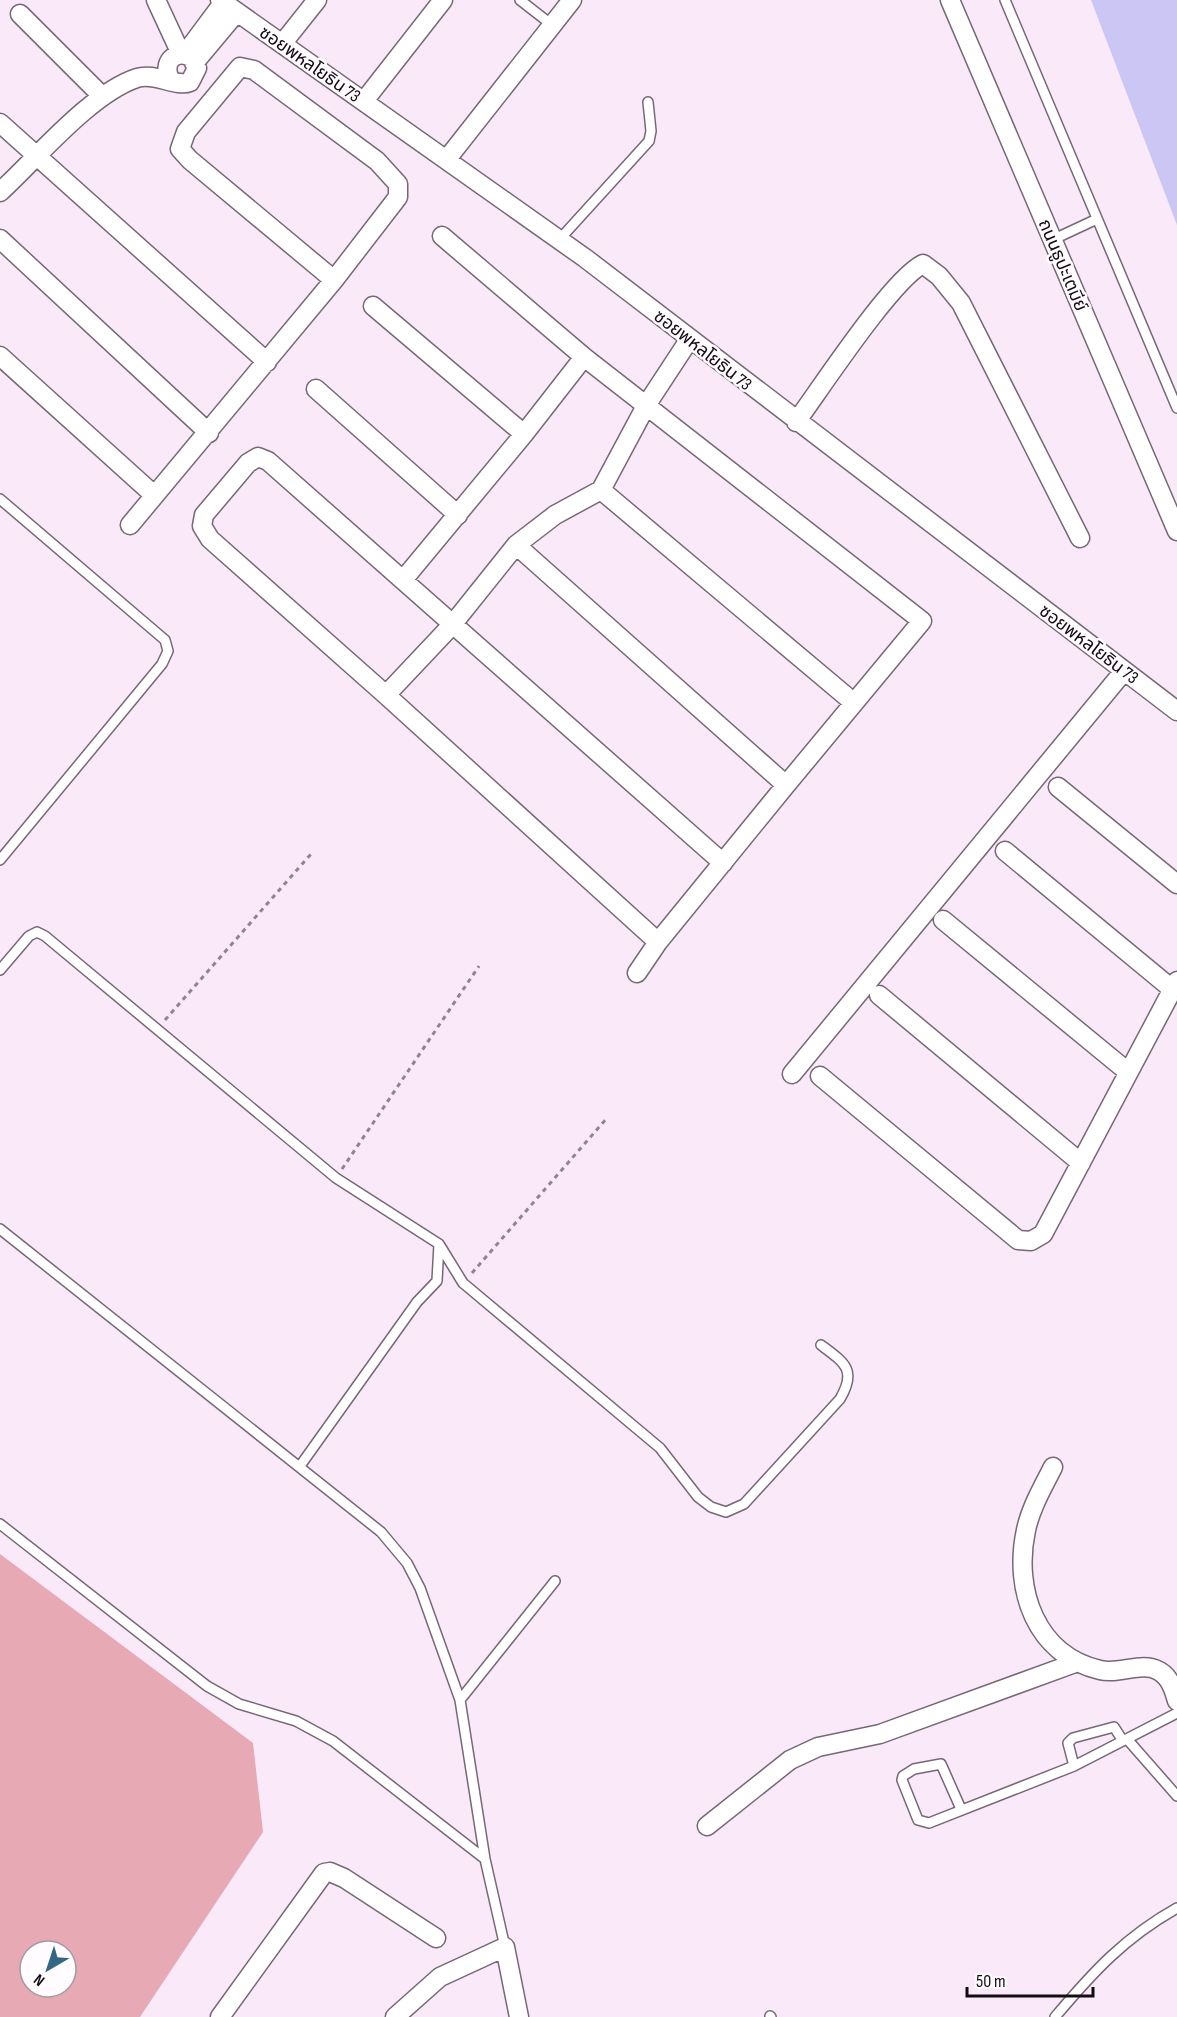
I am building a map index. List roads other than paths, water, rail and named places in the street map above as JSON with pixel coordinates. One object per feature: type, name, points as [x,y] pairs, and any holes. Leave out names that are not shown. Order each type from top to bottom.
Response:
[{"type":"street","points":[[156,0],[197,73],[190,82]]},
{"type":"street","points":[[282,45],[317,0]]},
{"type":"street","points":[[364,101],[443,0]]},
{"type":"street","points":[[447,159],[572,0]]},
{"type":"street","name":"ถนนธูปะเตมีย์","points":[[950,0],[1177,531]]},
{"type":"street","points":[[187,57],[226,5]]},
{"type":"street","name":"ซอยพหลโยธิน 73","points":[[226,5],[559,240],[1177,711]]},
{"type":"street","points":[[20,15],[101,95]]},
{"type":"street","points":[[170,79],[166,71],[167,63],[173,57],[187,57]]},
{"type":"street","points":[[130,525],[209,433],[334,280],[398,197],[398,184],[377,161],[254,70],[247,67],[235,71],[186,132],[180,149],[190,160],[334,280]]},
{"type":"street","points":[[0,192],[101,95],[139,77],[170,79],[179,84],[190,82],[215,95]]},
{"type":"street","points":[[0,123],[267,362]]},
{"type":"street","points":[[442,236],[584,357],[922,621],[853,702],[658,942],[637,973]]},
{"type":"street","points":[[0,239],[209,433]]},
{"type":"street","points":[[796,422],[889,296],[912,270],[923,264],[939,276],[962,303],[1080,538]]},
{"type":"street","points":[[373,306],[524,434]]},
{"type":"street","points":[[387,695],[452,625],[516,545],[555,515],[601,490],[627,446],[647,404],[689,340]]},
{"type":"street","points":[[0,356],[154,495]]},
{"type":"street","points":[[403,580],[524,434],[584,357]]},
{"type":"street","points":[[316,389],[458,515]]},
{"type":"street","points":[[658,942],[387,695],[210,539],[202,526],[204,515],[248,463],[258,457],[268,461],[723,863]]},
{"type":"street","points":[[601,490],[853,702]]},
{"type":"street","points":[[516,545],[786,785]]},
{"type":"street","points":[[792,1074],[1124,671]]},
{"type":"street","points":[[1058,787],[1177,884]]},
{"type":"street","points":[[820,1076],[1018,1240],[1031,1241],[1043,1234],[1175,985],[1005,851]]},
{"type":"street","points":[[943,920],[1128,1072]]},
{"type":"street","points":[[879,995],[1081,1163]]},
{"type":"street","points":[[1053,1467],[1032,1510],[1026,1531],[1024,1552],[1025,1592],[1038,1627],[1055,1647],[1075,1663],[1103,1671],[1148,1667],[1158,1670],[1166,1677],[1177,1701]]},
{"type":"street","points":[[707,1826],[790,1760],[818,1747],[880,1734],[1075,1663]]},
{"type":"street","points":[[220,2017],[324,1873],[330,1872],[344,1878],[436,1938]]},
{"type":"street","points":[[395,2017],[440,1977],[505,1947],[519,2017]]},
{"type":"lane","points":[[520,0],[552,25]]},
{"type":"lane","points":[[1005,0],[1177,408]]},
{"type":"lane","points":[[559,240],[649,141],[651,131],[648,102]]},
{"type":"lane","points":[[1052,240],[1097,219]]},
{"type":"lane","points":[[0,499],[165,640],[168,651],[162,664],[0,860]]},
{"type":"lane","points":[[0,970],[29,936],[37,932],[158,1028],[336,1178],[439,1244],[463,1283],[660,1448],[699,1497],[718,1512],[726,1512],[744,1504],[840,1399],[849,1384],[850,1374],[843,1363],[820,1345]]},
{"type":"lane","points":[[0,1229],[381,1532],[407,1563],[420,1588],[460,1700],[485,1859],[505,1947]]},
{"type":"lane","points":[[300,1466],[417,1302],[436,1281],[439,1244]]},
{"type":"lane","points":[[0,1524],[207,1686],[239,1704],[296,1721],[333,1741],[485,1859]]},
{"type":"lane","points":[[460,1700],[555,1581]]},
{"type":"lane","points":[[961,1809],[941,1764],[914,1769],[903,1776],[918,1820],[928,1823],[1074,1766],[1177,1713]]},
{"type":"lane","points":[[1074,1766],[1068,1743],[1073,1738],[1114,1727],[1177,1796]]},
{"type":"lane","points":[[1055,2017],[1099,1965],[1128,1940],[1177,1908]]}]
